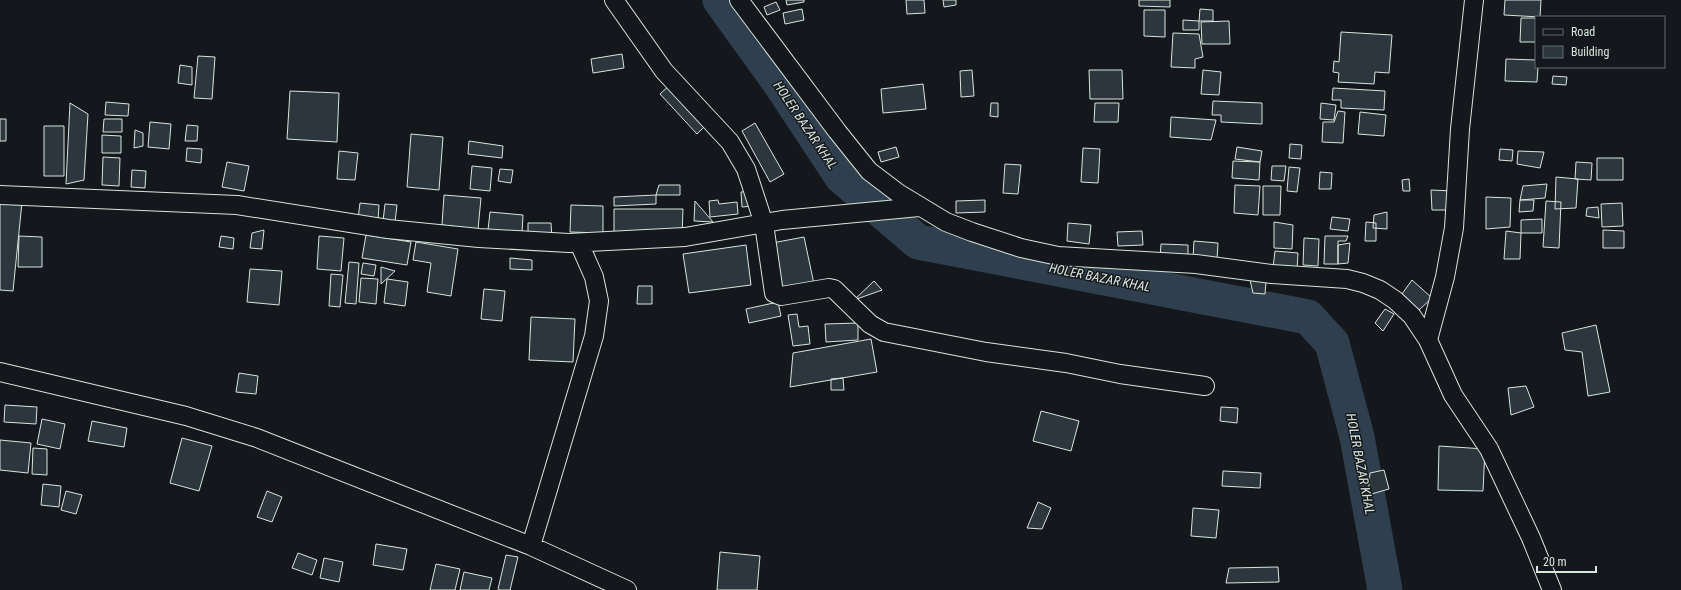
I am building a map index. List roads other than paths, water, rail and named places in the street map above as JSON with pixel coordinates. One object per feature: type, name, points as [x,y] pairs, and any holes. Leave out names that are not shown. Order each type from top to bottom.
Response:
[{"type":"street","points":[[614,0],[664,71],[730,142],[746,169],[764,224],[774,293],[781,296],[829,288],[834,289],[870,324],[884,332],[986,352],[1066,363],[1120,374],[1205,386]]},
{"type":"street","points":[[739,0],[837,131],[869,171],[912,207],[972,232],[1021,248],[1058,256],[1196,264],[1272,274],[1347,279],[1363,283],[1380,290],[1395,300],[1412,316],[1428,340],[1453,396],[1489,449],[1532,538],[1552,590]]},
{"type":"street","points":[[1428,340],[1445,277],[1454,228],[1460,129],[1474,0]]},
{"type":"street","points":[[0,195],[237,205],[388,229],[479,238],[579,243],[685,237],[819,215],[912,207]]},
{"type":"street","points":[[531,546],[594,336],[599,301],[594,277],[579,243]]},
{"type":"street","points":[[0,372],[186,416],[256,438],[531,546],[627,590]]},
{"type":"waterway","name":"HOLER BAZAR KHAL","points":[[720,0],[782,86],[842,177],[918,242],[1308,317],[1332,343],[1357,437],[1385,590]]}]
